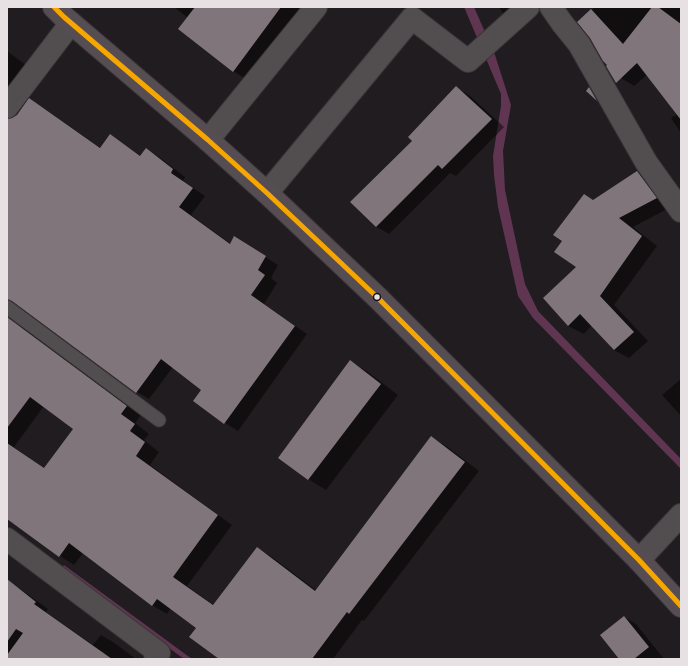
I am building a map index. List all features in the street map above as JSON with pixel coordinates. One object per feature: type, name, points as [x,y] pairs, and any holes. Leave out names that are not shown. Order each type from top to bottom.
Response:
[{"type":"main road","points":[[65,13],[267,193],[379,299],[639,560],[681,606]]},
{"type":"street","points":[[208,140],[316,7]]},
{"type":"street","points":[[267,193],[412,18],[468,61],[528,7]]},
{"type":"street","points":[[551,7],[579,44],[646,162],[681,211]]},
{"type":"street","points":[[7,107],[65,13]]},
{"type":"street","points":[[639,560],[681,515]]},
{"type":"street","points":[[7,539],[159,653],[155,659]]},
{"type":"lane","points":[[7,307],[159,420]]},
{"type":"shaded area","points":[[464,7],[474,7],[495,55],[511,105],[503,151],[505,190],[525,284],[538,311],[681,459],[681,469],[533,318],[518,296],[498,207],[494,175],[493,156],[501,106],[501,94]]},
{"type":"shaded area","points":[[64,565],[192,659],[184,659],[61,569]]},
{"type":"building","points":[[195,7],[281,7],[233,72],[178,29]]},
{"type":"building","points":[[652,7],[658,7],[681,24],[681,120],[637,63],[616,83],[606,66],[607,65],[603,61],[590,38],[577,22],[591,9],[623,44]]},
{"type":"building","points":[[456,86],[492,119],[442,169],[438,165],[376,227],[350,202],[412,141],[408,137]]},
{"type":"building","points":[[589,87],[597,101],[586,91]]},
{"type":"building","points":[[29,98],[100,148],[110,134],[140,156],[146,148],[173,169],[171,173],[193,188],[179,207],[230,244],[234,236],[266,256],[258,270],[265,275],[251,295],[295,326],[224,424],[193,401],[201,390],[161,359],[136,393],[12,301],[7,299],[7,119],[17,115]]},
{"type":"building","points":[[637,171],[657,198],[619,218],[642,236],[600,296],[634,332],[614,350],[580,314],[568,326],[543,298],[576,267],[554,252],[562,241],[553,235],[584,194],[593,200]]},
{"type":"building","points":[[7,317],[127,406],[121,414],[135,424],[130,431],[145,442],[136,456],[218,515],[173,577],[213,605],[257,547],[315,591],[431,436],[465,462],[349,614],[347,612],[312,659],[219,659],[189,637],[196,628],[157,599],[152,606],[69,543],[59,557],[7,519],[7,443],[44,468],[73,429],[30,397],[7,428]]},
{"type":"building","points":[[350,360],[381,384],[308,480],[278,458]]},
{"type":"building","points":[[7,579],[36,602],[34,604],[112,659],[7,659],[7,655],[23,633],[16,629],[7,642]]},
{"type":"building","points":[[624,616],[649,647],[634,659],[619,659],[600,635]]},
{"type":"transit line","points":[[54,7],[267,193],[379,299],[639,560],[681,606]]}]
